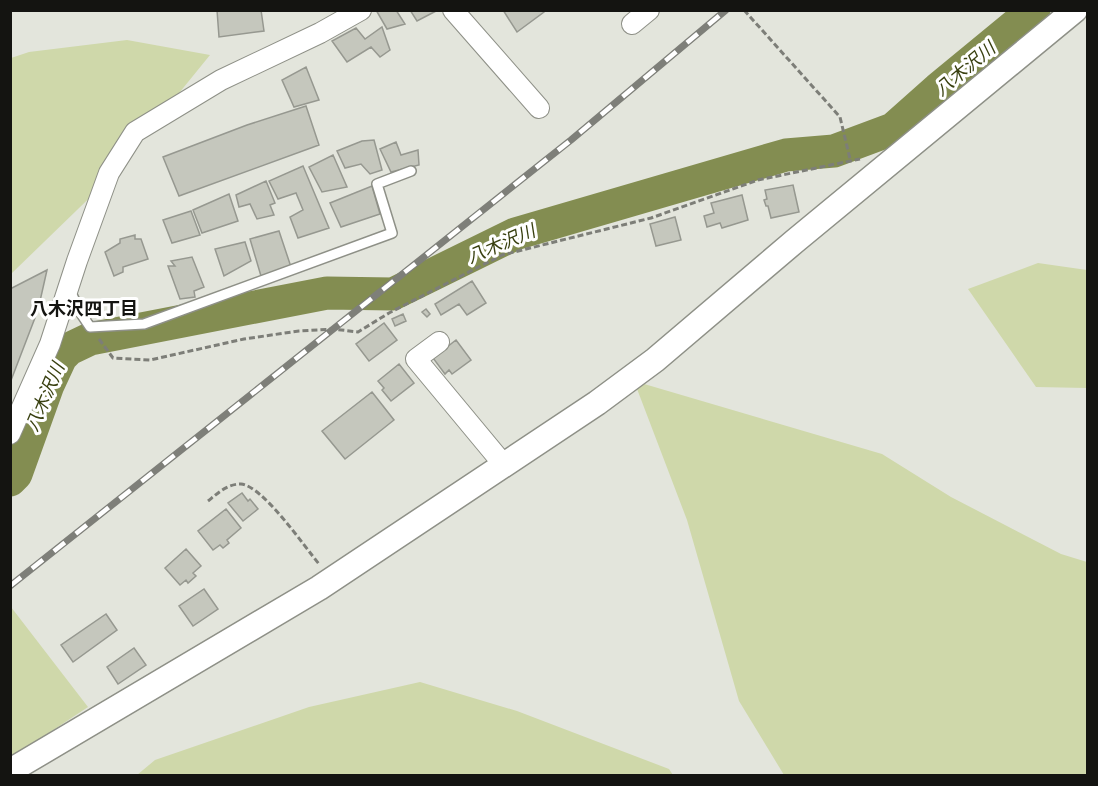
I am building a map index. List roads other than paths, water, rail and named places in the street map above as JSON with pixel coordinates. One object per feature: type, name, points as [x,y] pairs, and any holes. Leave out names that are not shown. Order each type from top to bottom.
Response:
[{"type":"street","points":[[10,434],[50,344],[109,173],[135,132],[221,80],[320,33],[361,10]]},
{"type":"street","points":[[453,10],[539,108]]},
{"type":"street","points":[[632,24],[649,10]]},
{"type":"street","points":[[10,771],[319,588],[597,403],[655,360],[1075,10]]},
{"type":"street","points":[[439,342],[416,359],[504,465]]},
{"type":"lane","points":[[68,287],[90,327],[144,324],[392,233],[377,184],[411,171]]},
{"type":"waterway","name":"八木沢川","points":[[10,480],[16,474],[48,385],[61,357],[69,349],[90,339],[327,293],[393,294],[515,234],[786,155],[834,151],[893,129],[1034,10]]},
{"type":"railway","points":[[10,586],[571,140],[726,10]]},
{"type":"district","name":"八木沢四丁目","points":[[84,309]]}]
